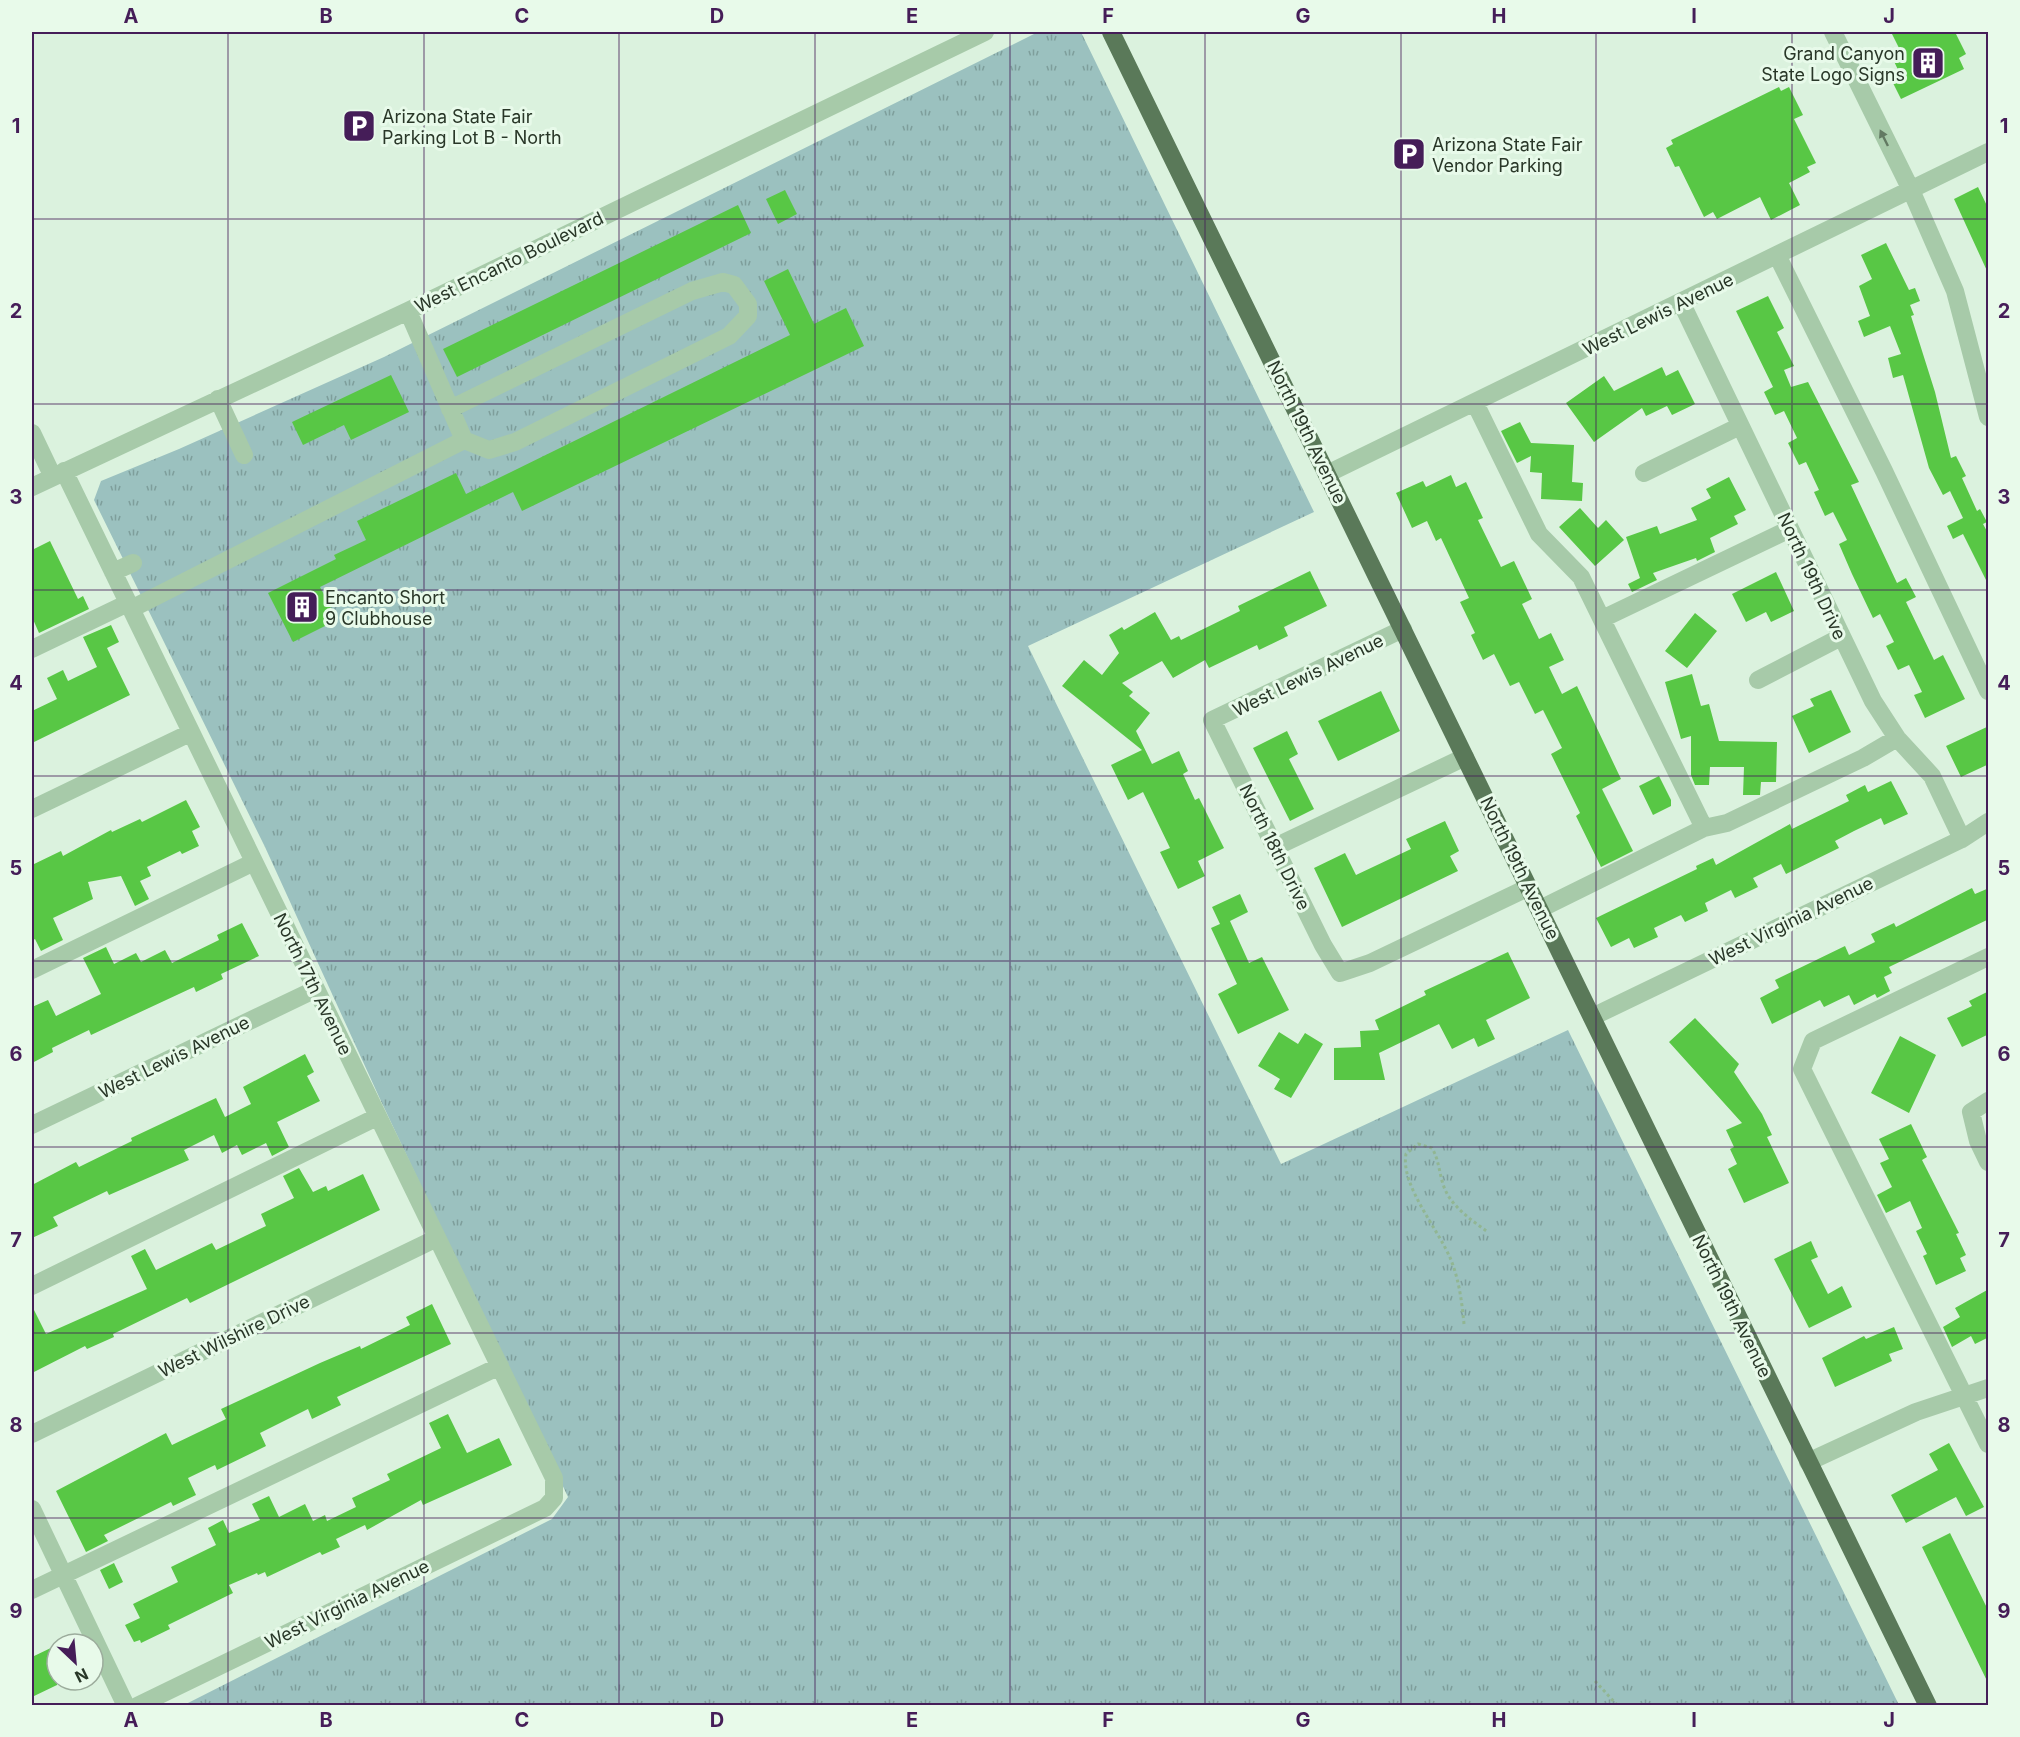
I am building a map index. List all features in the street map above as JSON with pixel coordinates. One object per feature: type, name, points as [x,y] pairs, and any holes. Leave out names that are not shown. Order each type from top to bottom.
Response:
[{"type":"main road","name":"North 19th Avenue","points":[[1111,32],[1928,1706]]},
{"type":"street","name":"West Encanto Boulevard","points":[[32,487],[408,311],[985,32]]},
{"type":"street","points":[[1833,32],[1911,190],[1955,291],[1989,417]]},
{"type":"street","name":"West Lewis Avenue","points":[[1327,474],[1989,152]]},
{"type":"street","points":[[1777,255],[1989,691]]},
{"type":"street","points":[[408,311],[450,409],[464,440],[489,450],[515,442],[729,336],[748,316],[748,304],[734,285],[723,282],[707,286],[450,409]]},
{"type":"street","name":"North 19th Drive","points":[[1681,302],[1873,701],[1898,738],[1932,776],[1962,838]]},
{"type":"street","points":[[218,399],[244,455]]},
{"type":"street","points":[[1475,403],[1539,534],[1581,578],[1704,828]]},
{"type":"street","points":[[1644,473],[1740,426]]},
{"type":"street","name":"North 17th Avenue","points":[[32,432],[59,474],[130,606],[554,1478],[554,1498]]},
{"type":"street","points":[[32,649],[130,606],[464,440]]},
{"type":"street","points":[[1602,619],[1790,529]]},
{"type":"street","points":[[113,572],[133,562]]},
{"type":"street","name":"West Lewis Avenue","points":[[1212,720],[1403,629]]},
{"type":"street","points":[[1758,680],[1842,638]]},
{"type":"street","name":"North 18th Drive","points":[[1212,720],[1323,945],[1340,973],[1370,963],[1529,887]]},
{"type":"street","points":[[32,809],[190,733]]},
{"type":"street","points":[[1540,909],[1704,828],[1727,823],[1863,758],[1898,738]]},
{"type":"street","points":[[1275,847],[1466,757]]},
{"type":"street","name":"West Virginia Avenue","points":[[1592,1017],[1962,838],[1989,822]]},
{"type":"street","points":[[32,970],[254,862]]},
{"type":"street","points":[[1989,957],[1813,1041],[1802,1069],[1989,1444]]},
{"type":"street","name":"West Lewis Avenue","points":[[32,1125],[316,989]]},
{"type":"street","points":[[1989,1101],[1971,1112],[1978,1141],[1989,1162]]},
{"type":"street","points":[[32,1286],[377,1117]]},
{"type":"street","name":"West Wilshire Drive","points":[[32,1434],[437,1238]]},
{"type":"street","points":[[32,1590],[500,1366]]},
{"type":"street","points":[[1808,1461],[1916,1412],[1989,1388]]},
{"type":"street","name":"West Virginia Avenue","points":[[137,1706],[545,1508],[554,1498]]},
{"type":"street","points":[[32,1509],[126,1706]]},
{"type":"path","points":[[1464,1324],[1461,1297],[1451,1260],[1406,1173],[1406,1154],[1418,1144],[1432,1148],[1443,1185],[1450,1198],[1458,1209],[1488,1232]]},
{"type":"path","points":[[1595,1681],[1618,1706]]},
{"type":"green space","points":[[1038,32],[1081,32],[1314,512],[1028,646],[1281,1164],[1568,1030],[1899,1705],[184,1705],[552,1519],[568,1497],[380,1099],[265,847],[94,500],[101,481],[179,449],[384,357]]},
{"type":"building","name":"Grand Canyon State Logo Signs","points":[[1891,32],[1955,32],[1966,54],[1959,58],[1964,69],[1901,99],[1890,77],[1899,72],[1892,57],[1901,52]]},
{"type":"building","points":[[1779,87],[1781,91],[1789,87],[1803,115],[1794,119],[1816,163],[1807,167],[1810,172],[1789,183],[1800,205],[1771,220],[1760,197],[1717,219],[1713,212],[1704,217],[1679,166],[1675,167],[1666,148],[1673,144],[1671,140]]},
{"type":"building","points":[[1978,187],[1989,210],[1988,273],[1954,199]]},
{"type":"building","points":[[785,190],[797,214],[778,224],[766,199]]},
{"type":"building","points":[[738,205],[751,233],[457,377],[443,349]]},
{"type":"building","points":[[1886,243],[1909,290],[1915,288],[1920,301],[1910,305],[1914,315],[1911,316],[1935,392],[1951,458],[1956,456],[1966,476],[1962,478],[1977,511],[1980,509],[1987,522],[1983,524],[1989,535],[1989,586],[1963,534],[1953,539],[1947,526],[1963,518],[1950,491],[1943,495],[1929,468],[1903,375],[1893,378],[1888,358],[1901,354],[1890,326],[1864,337],[1858,321],[1870,316],[1859,286],[1872,279],[1861,255]]},
{"type":"building","points":[[788,269],[814,324],[846,308],[864,346],[522,511],[513,492],[320,587],[337,620],[293,642],[268,593],[336,559],[334,555],[366,540],[357,521],[456,473],[466,494],[790,335],[764,281]]},
{"type":"building","points":[[1768,296],[1784,328],[1777,332],[1794,366],[1784,370],[1791,387],[1808,382],[1859,482],[1851,485],[1897,583],[1906,578],[1916,597],[1906,602],[1934,660],[1943,655],[1965,699],[1925,718],[1914,695],[1922,692],[1909,665],[1898,670],[1886,646],[1894,642],[1880,614],[1873,618],[1852,574],[1839,544],[1847,540],[1833,512],[1825,516],[1814,492],[1819,490],[1806,462],[1799,465],[1788,443],[1797,438],[1784,411],[1775,415],[1764,392],[1773,387],[1736,311]]},
{"type":"building","points":[[1662,367],[1666,376],[1678,370],[1695,404],[1672,415],[1667,406],[1646,416],[1642,408],[1594,442],[1566,403],[1604,376],[1614,391]]},
{"type":"building","points":[[391,375],[409,412],[351,440],[344,425],[303,445],[292,422]]},
{"type":"building","points":[[1520,422],[1531,443],[1574,445],[1572,482],[1583,483],[1582,501],[1541,499],[1542,473],[1530,472],[1531,456],[1517,463],[1501,431]]},
{"type":"building","points":[[1451,475],[1456,487],[1466,482],[1483,518],[1478,520],[1501,567],[1514,561],[1532,599],[1522,604],[1539,639],[1551,633],[1564,660],[1549,667],[1562,694],[1577,686],[1621,779],[1602,789],[1633,851],[1601,867],[1576,816],[1580,813],[1551,754],[1562,748],[1543,710],[1535,714],[1519,682],[1510,686],[1494,654],[1483,660],[1471,635],[1475,633],[1460,602],[1469,598],[1441,538],[1436,541],[1427,521],[1412,528],[1396,493],[1423,481],[1426,487]]},
{"type":"building","points":[[1729,477],[1746,510],[1734,516],[1738,524],[1710,538],[1715,552],[1697,561],[1696,558],[1653,573],[1657,580],[1632,592],[1628,584],[1640,578],[1626,537],[1657,526],[1660,534],[1697,520],[1691,508],[1711,498],[1706,489]]},
{"type":"building","points":[[1580,508],[1598,528],[1606,520],[1624,540],[1595,566],[1559,527]]},
{"type":"building","points":[[50,541],[78,599],[83,596],[89,609],[39,633],[32,617],[32,550]]},
{"type":"building","points":[[1310,571],[1327,606],[1284,627],[1288,636],[1259,650],[1257,645],[1209,668],[1205,660],[1173,678],[1162,661],[1122,683],[1133,692],[1129,696],[1150,713],[1136,731],[1152,764],[1179,751],[1188,771],[1183,774],[1195,800],[1199,798],[1224,848],[1198,861],[1205,876],[1178,889],[1160,852],[1170,848],[1143,792],[1128,800],[1111,765],[1142,750],[1062,686],[1084,660],[1102,675],[1119,653],[1109,635],[1122,627],[1124,630],[1155,612],[1171,640],[1179,636],[1181,640],[1240,611],[1238,606]]},
{"type":"building","points":[[1776,572],[1794,611],[1771,622],[1766,612],[1746,622],[1732,594]]},
{"type":"building","points":[[1695,613],[1717,631],[1687,668],[1665,651]]},
{"type":"building","points":[[111,625],[119,642],[107,648],[130,695],[32,743],[32,711],[57,699],[47,678],[63,670],[68,681],[97,667],[83,637]]},
{"type":"building","points":[[1692,674],[1701,706],[1709,704],[1719,741],[1777,742],[1776,782],[1761,782],[1760,795],[1743,795],[1744,767],[1710,767],[1709,785],[1695,785],[1691,775],[1691,736],[1681,739],[1665,682]]},
{"type":"building","points":[[1831,690],[1851,732],[1809,753],[1792,716],[1814,706],[1810,699]]},
{"type":"building","points":[[1381,691],[1400,731],[1338,761],[1318,721]]},
{"type":"building","points":[[1989,726],[1989,764],[1961,777],[1946,746]]},
{"type":"building","points":[[1287,731],[1298,754],[1289,759],[1314,809],[1290,821],[1253,748]]},
{"type":"building","points":[[1659,776],[1671,800],[1671,806],[1653,815],[1639,786]]},
{"type":"building","points":[[1891,781],[1908,814],[1884,825],[1881,818],[1854,831],[1835,841],[1839,848],[1786,874],[1781,864],[1753,878],[1758,887],[1735,898],[1731,890],[1705,903],[1708,911],[1685,922],[1681,915],[1654,928],[1658,937],[1634,948],[1629,938],[1611,947],[1596,918],[1697,869],[1696,866],[1713,858],[1716,865],[1790,824],[1792,829],[1849,801],[1846,795],[1865,785],[1868,792]]},
{"type":"building","points":[[186,800],[200,827],[192,831],[199,846],[182,854],[180,851],[147,867],[151,876],[140,881],[149,899],[135,906],[121,876],[88,882],[93,899],[53,918],[63,940],[41,951],[35,939],[32,941],[32,865],[61,851],[63,856],[111,830],[112,832],[140,819],[142,822]]},
{"type":"building","points":[[1445,821],[1459,851],[1450,856],[1458,871],[1342,927],[1314,868],[1345,853],[1356,875],[1411,849],[1406,839]]},
{"type":"building","points":[[1972,888],[1975,894],[1989,888],[1989,919],[1889,967],[1892,973],[1884,977],[1890,991],[1877,998],[1875,994],[1854,1005],[1849,995],[1824,1007],[1820,1000],[1772,1024],[1760,998],[1779,988],[1775,980],[1845,946],[1849,955],[1875,942],[1871,934],[1894,923],[1896,927]]},
{"type":"building","points":[[1240,894],[1248,912],[1230,921],[1249,963],[1262,957],[1289,1010],[1238,1034],[1218,994],[1237,984],[1211,928],[1220,924],[1212,907]]},
{"type":"building","points":[[242,923],[259,956],[221,974],[223,979],[196,992],[194,987],[91,1035],[89,1030],[52,1048],[53,1052],[32,1063],[32,1007],[48,1000],[56,1016],[101,994],[83,958],[106,947],[114,964],[136,953],[141,962],[165,950],[172,963],[219,940],[217,935]]},
{"type":"building","points":[[1508,952],[1530,998],[1486,1020],[1495,1039],[1478,1047],[1474,1038],[1452,1049],[1439,1024],[1379,1053],[1385,1080],[1334,1080],[1334,1048],[1361,1047],[1360,1031],[1379,1030],[1375,1020],[1426,995],[1424,991]]},
{"type":"building","points":[[1989,991],[1989,1034],[1962,1047],[1947,1018],[1972,1006],[1969,1001]]},
{"type":"building","points":[[1695,1018],[1739,1064],[1734,1072],[1762,1114],[1772,1135],[1767,1137],[1789,1183],[1744,1203],[1728,1169],[1737,1164],[1730,1149],[1734,1147],[1726,1130],[1742,1123],[1669,1042]]},
{"type":"building","points":[[1279,1032],[1298,1044],[1305,1033],[1323,1044],[1291,1098],[1274,1089],[1280,1079],[1258,1066]]},
{"type":"building","points":[[1900,1036],[1936,1055],[1909,1113],[1871,1093]]},
{"type":"building","points":[[305,1054],[314,1072],[307,1076],[320,1101],[277,1122],[289,1147],[272,1156],[266,1143],[242,1155],[237,1145],[222,1153],[214,1135],[184,1150],[189,1160],[109,1195],[107,1191],[53,1217],[58,1226],[32,1238],[32,1185],[76,1162],[79,1167],[132,1141],[131,1138],[216,1098],[225,1117],[251,1104],[243,1087]]},
{"type":"building","points":[[1911,1124],[1927,1157],[1922,1160],[1959,1233],[1956,1234],[1966,1255],[1960,1258],[1966,1271],[1936,1285],[1923,1256],[1927,1254],[1916,1231],[1922,1228],[1910,1201],[1886,1213],[1877,1195],[1892,1187],[1880,1163],[1889,1159],[1879,1139]]},
{"type":"building","points":[[299,1168],[313,1192],[326,1186],[328,1191],[363,1174],[380,1210],[190,1303],[187,1298],[113,1334],[114,1337],[87,1349],[85,1346],[32,1373],[32,1306],[46,1334],[147,1289],[131,1256],[145,1249],[156,1270],[212,1243],[216,1250],[266,1226],[261,1214],[294,1198],[283,1176]]},
{"type":"building","points":[[1811,1241],[1818,1257],[1811,1260],[1828,1294],[1842,1286],[1852,1307],[1809,1328],[1774,1259]]},
{"type":"building","points":[[1989,1289],[1989,1337],[1975,1344],[1971,1336],[1952,1347],[1943,1327],[1960,1317],[1955,1308]]},
{"type":"building","points":[[432,1304],[451,1344],[337,1397],[341,1405],[312,1419],[308,1409],[260,1433],[266,1446],[217,1470],[215,1465],[188,1478],[196,1495],[173,1506],[171,1502],[104,1535],[108,1541],[86,1552],[56,1491],[166,1433],[172,1445],[226,1419],[221,1409],[320,1363],[360,1346],[361,1349],[410,1325],[406,1317]]},
{"type":"building","points":[[1894,1327],[1903,1349],[1889,1354],[1892,1361],[1835,1387],[1822,1358],[1864,1336],[1866,1339]]},
{"type":"building","points":[[448,1414],[467,1453],[499,1438],[512,1465],[423,1505],[421,1500],[367,1530],[365,1525],[336,1539],[340,1547],[322,1555],[320,1552],[267,1577],[265,1572],[258,1575],[257,1573],[229,1585],[233,1593],[168,1625],[170,1629],[141,1643],[140,1640],[134,1642],[125,1625],[140,1618],[133,1604],[178,1582],[171,1567],[216,1545],[208,1528],[223,1520],[229,1533],[260,1520],[252,1504],[269,1496],[279,1517],[305,1504],[313,1521],[325,1515],[327,1521],[356,1507],[352,1498],[390,1480],[387,1474],[441,1448],[429,1423]]},
{"type":"building","points":[[1949,1443],[1984,1507],[1966,1516],[1956,1497],[1906,1523],[1891,1495],[1938,1470],[1929,1454]]},
{"type":"building","points":[[1950,1533],[1989,1612],[1989,1685],[1922,1547]]},
{"type":"building","points":[[114,1563],[123,1582],[109,1589],[100,1570]]},
{"type":"building","points":[[45,1651],[45,1691],[32,1697],[32,1657]]},
{"type":"place","name":"Grand Canyon State Logo Signs","points":[[1928,63]]},
{"type":"place","name":"Arizona State Fair Parking Lot B - North","points":[[359,126]]},
{"type":"place","name":"Arizona State Fair Vendor Parking","points":[[1409,154]]},
{"type":"place","name":"Encanto Short 9 Clubhouse","points":[[302,607]]}]
